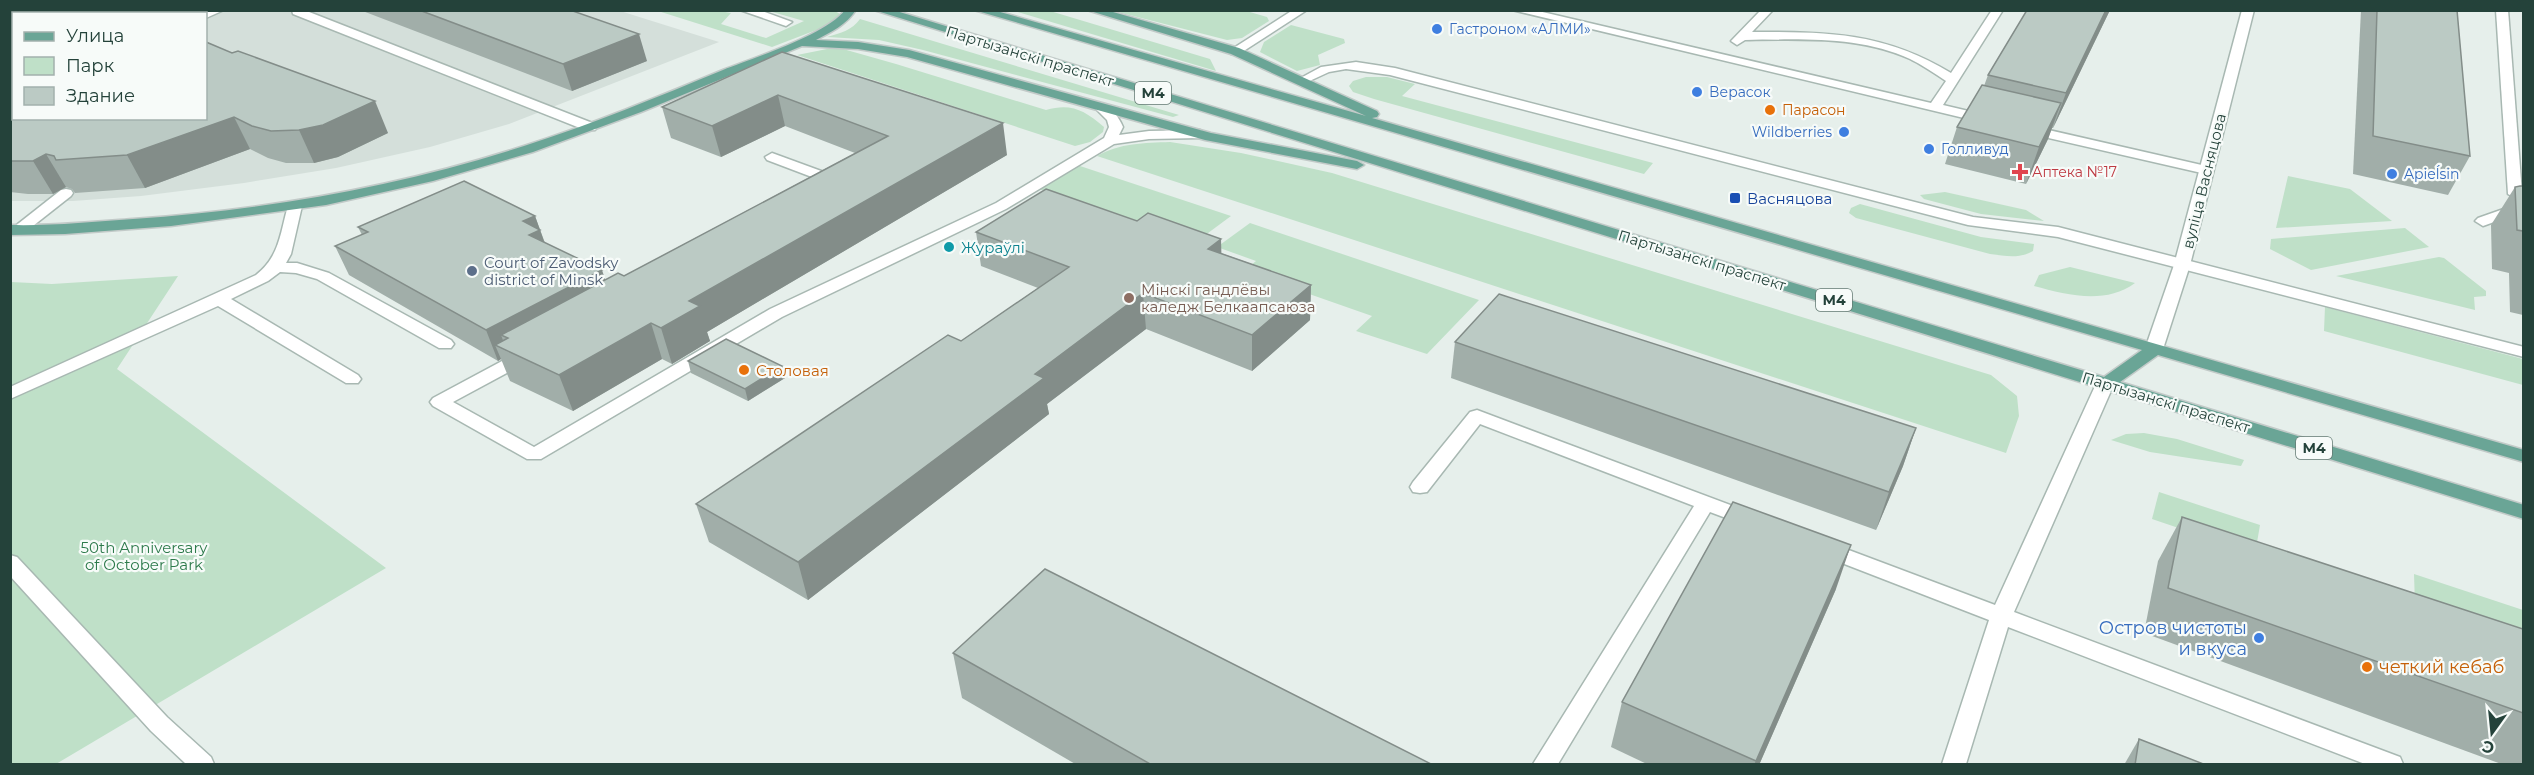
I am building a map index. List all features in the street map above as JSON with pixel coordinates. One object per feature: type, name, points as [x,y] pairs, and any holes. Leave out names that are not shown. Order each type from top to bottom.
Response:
[{"type":"main road","points":[[15,230],[149,224],[295,206],[379,189],[465,167],[590,127],[795,45],[849,17],[851,10]]},
{"type":"main road","name":"Партызанскі праспект","points":[[879,10],[2523,512]]},
{"type":"main road","name":"Партызанскі праспект","points":[[979,10],[2523,456]]},
{"type":"main road","points":[[1092,10],[1235,51],[1303,80],[1417,135]]},
{"type":"main road","points":[[795,45],[840,42],[863,44],[909,54],[1200,134],[1304,157],[1426,176]]},
{"type":"main road","points":[[2105,384],[2135,365],[2154,349]]},
{"type":"street","points":[[745,10],[786,22]]},
{"type":"street","points":[[1235,51],[1302,10]]},
{"type":"street","points":[[1517,10],[2206,170]]},
{"type":"street","points":[[1722,57],[1768,10]]},
{"type":"street","points":[[1935,107],[1998,10]]},
{"type":"street","name":"вуліца Васняцова","points":[[2154,349],[2182,265],[2248,10]]},
{"type":"street","points":[[2502,10],[2515,194]]},
{"type":"street","points":[[297,12],[590,127]]},
{"type":"street","points":[[1742,36],[1806,36],[1868,43],[1912,55],[1954,80]]},
{"type":"street","points":[[1303,80],[1319,71],[1338,66],[1359,65],[1381,69],[1973,222],[2058,232],[2523,352]]},
{"type":"street","points":[[1103,109],[1113,119],[1116,127],[1110,140]]},
{"type":"street","points":[[543,346],[439,402],[534,455],[776,313],[1001,206],[1110,140],[1149,135],[1200,134]]},
{"type":"street","points":[[772,157],[844,184],[824,195]]},
{"type":"street","points":[[15,230],[66,194]]},
{"type":"street","points":[[10,394],[219,300],[262,278],[276,267],[283,255],[295,206]]},
{"type":"street","points":[[2483,221],[2515,209],[2523,211]]},
{"type":"street","points":[[276,267],[297,268],[323,276],[445,344]]},
{"type":"street","points":[[219,300],[352,379]]},
{"type":"street","points":[[1954,765],[2001,616],[2105,384]]},
{"type":"street","points":[[1420,487],[1477,416],[1771,528]]},
{"type":"street","points":[[1545,765],[1706,503]]},
{"type":"street","points":[[1804,541],[2391,765]]},
{"type":"street","points":[[10,562],[159,724],[202,765]]},
{"type":"shaded area","points":[[617,10],[719,42],[509,124],[430,147],[336,168],[244,183],[141,196],[73,201],[11,201],[11,11]]},
{"type":"green space","points":[[1243,10],[1267,17],[1269,21],[1242,38],[1227,40],[1114,11]]},
{"type":"green space","points":[[658,11],[731,13],[721,24],[766,38],[804,21],[769,11],[835,11],[840,14],[840,18],[832,24],[772,47]]},
{"type":"green space","points":[[1014,11],[1050,11],[1210,59],[1216,71]]},
{"type":"green space","points":[[860,19],[1179,115],[1173,117],[879,40],[827,37],[850,28]]},
{"type":"green space","points":[[1291,25],[1344,39],[1345,43],[1318,55],[1320,65],[1297,71],[1260,52],[1264,42]]},
{"type":"green space","points":[[827,49],[843,49],[1046,110],[1063,107],[1077,110],[1090,116],[1104,127],[1103,132],[1090,142],[1075,146],[797,55]]},
{"type":"green space","points":[[1366,77],[1387,77],[1415,84],[1402,96],[1653,163],[1644,174],[1353,92],[1349,86],[1353,81]]},
{"type":"green space","points":[[1170,142],[1241,153],[1332,173],[1991,375],[2017,396],[2019,416],[2006,453],[1097,156],[1123,146]]},
{"type":"green space","points":[[1077,165],[1231,216],[1204,236],[1163,233],[1039,189]]},
{"type":"green space","points":[[2288,176],[2350,189],[2392,221],[2276,228]]},
{"type":"green space","points":[[1945,192],[2026,210],[2044,221],[1981,214],[1924,199],[1920,195]]},
{"type":"green space","points":[[1860,204],[1981,237],[2034,244],[2033,251],[2017,256],[1990,254],[1856,218],[1849,213],[1851,208]]},
{"type":"green space","points":[[1250,223],[1479,300],[1427,354],[1356,331],[1372,316],[1244,271],[1256,261],[1217,247]]},
{"type":"green space","points":[[2405,228],[2429,247],[2311,270],[2270,249],[2271,239]]},
{"type":"green space","points":[[2439,257],[2444,258],[2486,291],[2486,296],[2474,297],[2475,310],[2336,276]]},
{"type":"green space","points":[[2070,267],[2135,283],[2123,290],[2099,296],[2073,295],[2034,286],[2039,275]]},
{"type":"green space","name":"50th Anniversary of October Park","points":[[178,276],[117,369],[386,568],[56,764],[11,764],[11,282],[52,284]]},
{"type":"green space","points":[[2325,307],[2523,359],[2523,385],[2324,331]]},
{"type":"green space","points":[[2144,433],[2177,439],[2244,460],[2241,466],[2150,452],[2111,440],[2126,434]]},
{"type":"green space","points":[[2159,492],[2260,525],[2255,554],[2152,519]]},
{"type":"green space","points":[[2414,574],[2523,610],[2523,643],[2415,606]]},
{"type":"building","points":[[10,10],[130,10],[134,12],[12,12],[12,120],[207,120],[207,42],[232,53],[238,51],[375,101],[323,125],[299,130],[271,131],[252,126],[234,117],[127,155],[56,160],[54,156],[46,154],[33,161],[10,161]]},
{"type":"building","points":[[419,10],[570,10],[639,34],[563,64]]},
{"type":"building","points":[[2027,10],[2106,10],[2066,93],[1988,75]]},
{"type":"building","points":[[2377,10],[2457,10],[2470,156],[2373,136]]},
{"type":"building","points":[[782,52],[1003,123],[689,301],[700,306],[661,328],[651,323],[559,375],[495,345],[508,338],[501,335],[618,273],[624,276],[888,136],[778,95],[712,126],[662,107]]},
{"type":"building","points":[[1982,85],[2061,103],[2039,147],[1957,127]]},
{"type":"building","points":[[464,181],[535,216],[523,221],[540,230],[529,235],[602,270],[486,330],[335,246],[368,232],[358,227]]},
{"type":"building","points":[[2523,186],[2523,231],[2517,230],[2515,187]]},
{"type":"building","points":[[1046,189],[1137,221],[1148,213],[1221,239],[1208,249],[1311,285],[1252,335],[1143,293],[1035,374],[1044,378],[798,562],[696,504],[948,335],[961,341],[1069,267],[976,232]]},
{"type":"building","points":[[1499,294],[1916,428],[1889,492],[1455,342]]},
{"type":"building","points":[[726,339],[782,366],[745,389],[688,361]]},
{"type":"building","points":[[1733,502],[1851,545],[1756,761],[1622,702]]},
{"type":"building","points":[[2182,517],[2523,629],[2523,713],[2168,588]]},
{"type":"building","points":[[1045,569],[1433,765],[1152,765],[953,653]]},
{"type":"building","points":[[2139,739],[2206,765],[2135,765]]},
{"type":"place","name":"Гастроном «АЛМИ»","points":[[1437,29]]},
{"type":"place","name":"Верасок","points":[[1697,92]]},
{"type":"place","name":"Парасон","points":[[1770,110]]},
{"type":"place","name":"Wildberries","points":[[1844,132]]},
{"type":"place","name":"Голливуд","points":[[1929,149]]},
{"type":"place","name":"Аптека №17","points":[[2020,172]]},
{"type":"place","name":"Apieĺsin","points":[[2392,174]]},
{"type":"place","name":"Васняцова","points":[[1735,198]]},
{"type":"place","name":"Жураўлі","points":[[949,247]]},
{"type":"place","name":"Court of Zavodsky district of Minsk","points":[[472,271]]},
{"type":"place","name":"Мінскі гандлёвы каледж Белкаапсаюза","points":[[1129,298]]},
{"type":"place","name":"Столовая","points":[[744,370]]},
{"type":"place","name":"Остров чистоты и вкуса","points":[[2259,638]]},
{"type":"place","name":"четкий кебаб","points":[[2367,667]]}]
